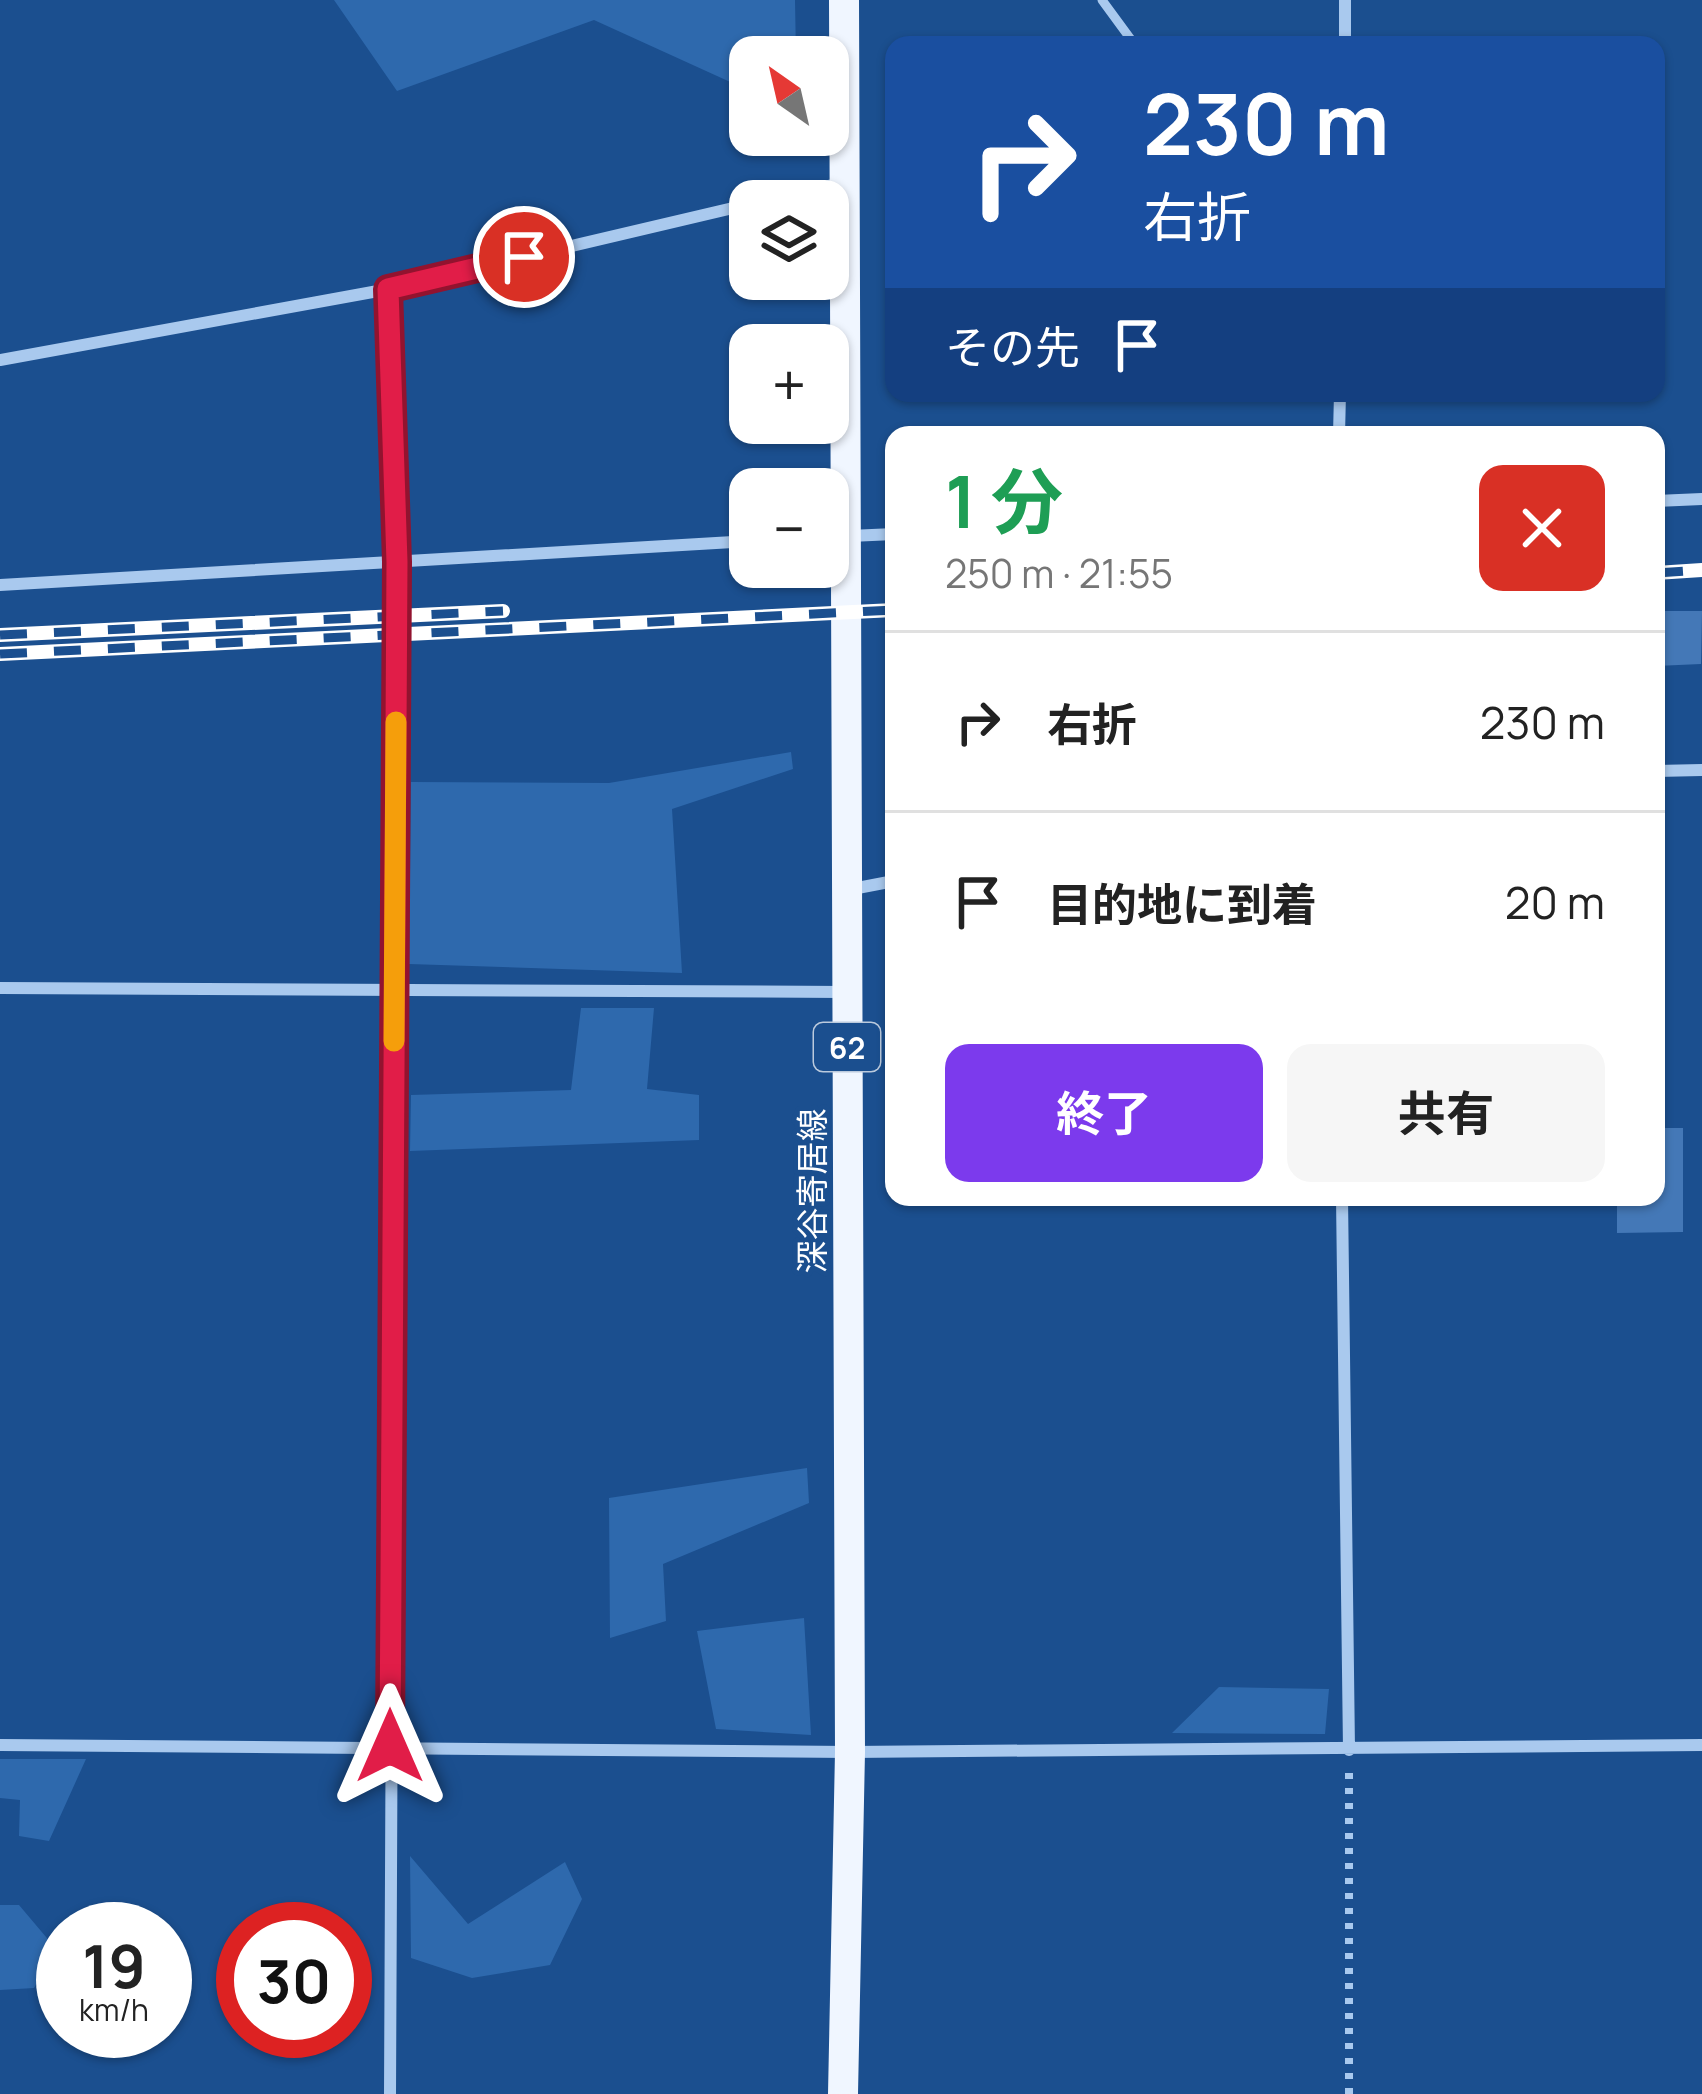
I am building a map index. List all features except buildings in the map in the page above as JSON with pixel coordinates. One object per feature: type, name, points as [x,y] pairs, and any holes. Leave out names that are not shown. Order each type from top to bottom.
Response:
[{"type":"main road","name":"深谷寄居線","points":[[844,0],[846,180]]},
{"type":"main road","name":"深谷寄居線","points":[[838,468],[843,300]]},
{"type":"main road","name":"深谷寄居線","points":[[837,588],[846,890],[850,1752],[843,2094]]},
{"type":"street","points":[[1345,0],[1345,36]]},
{"type":"street","points":[[0,360],[388,289],[729,209]]},
{"type":"street","points":[[388,289],[397,562],[390,2094]]},
{"type":"street","points":[[1665,501],[1702,499]]},
{"type":"street","points":[[849,536],[885,534]]},
{"type":"street","points":[[0,585],[729,543]]},
{"type":"street","points":[[1665,771],[1702,770]]},
{"type":"street","points":[[846,890],[885,883]]},
{"type":"street","points":[[0,988],[846,992]]},
{"type":"street","points":[[1342,1206],[1349,1750]]},
{"type":"street","points":[[0,1745],[850,1752],[1702,1744]]},
{"type":"lane","points":[[1102,0],[1128,36]]},
{"type":"path","points":[[1349,1750],[1349,2094]]},
{"type":"shaded area","points":[[334,0],[795,0],[796,36],[729,36],[729,81],[594,20],[397,91]]},
{"type":"shaded area","points":[[791,752],[793,769],[672,809],[682,973],[409,964],[411,782],[609,783]]},
{"type":"shaded area","points":[[581,1008],[654,1008],[647,1089],[699,1095],[699,1140],[410,1151],[411,1095],[571,1090]]},
{"type":"shaded area","points":[[807,1468],[809,1503],[663,1564],[666,1621],[610,1638],[609,1498]]},
{"type":"shaded area","points":[[804,1618],[811,1735],[716,1729],[697,1631]]},
{"type":"shaded area","points":[[1219,1687],[1329,1689],[1325,1734],[1172,1733]]},
{"type":"shaded area","points":[[0,1759],[86,1759],[49,1841],[19,1836],[20,1800],[0,1798]]},
{"type":"shaded area","points":[[410,1856],[468,1924],[565,1862],[582,1899],[550,1965],[472,1978],[411,1958]]},
{"type":"shaded area","points":[[0,1905],[19,1905],[36,1925],[36,1985],[0,1990]]},
{"type":"railway","points":[[1665,572],[1702,570]]},
{"type":"railway","points":[[0,654],[885,610]]},
{"type":"railway","points":[[0,635],[503,611]]},
{"type":"slow traffic","points":[[394,1041],[396,722]]},
{"type":"route","points":[[390,1746],[397,562],[388,289],[524,257]]}]
